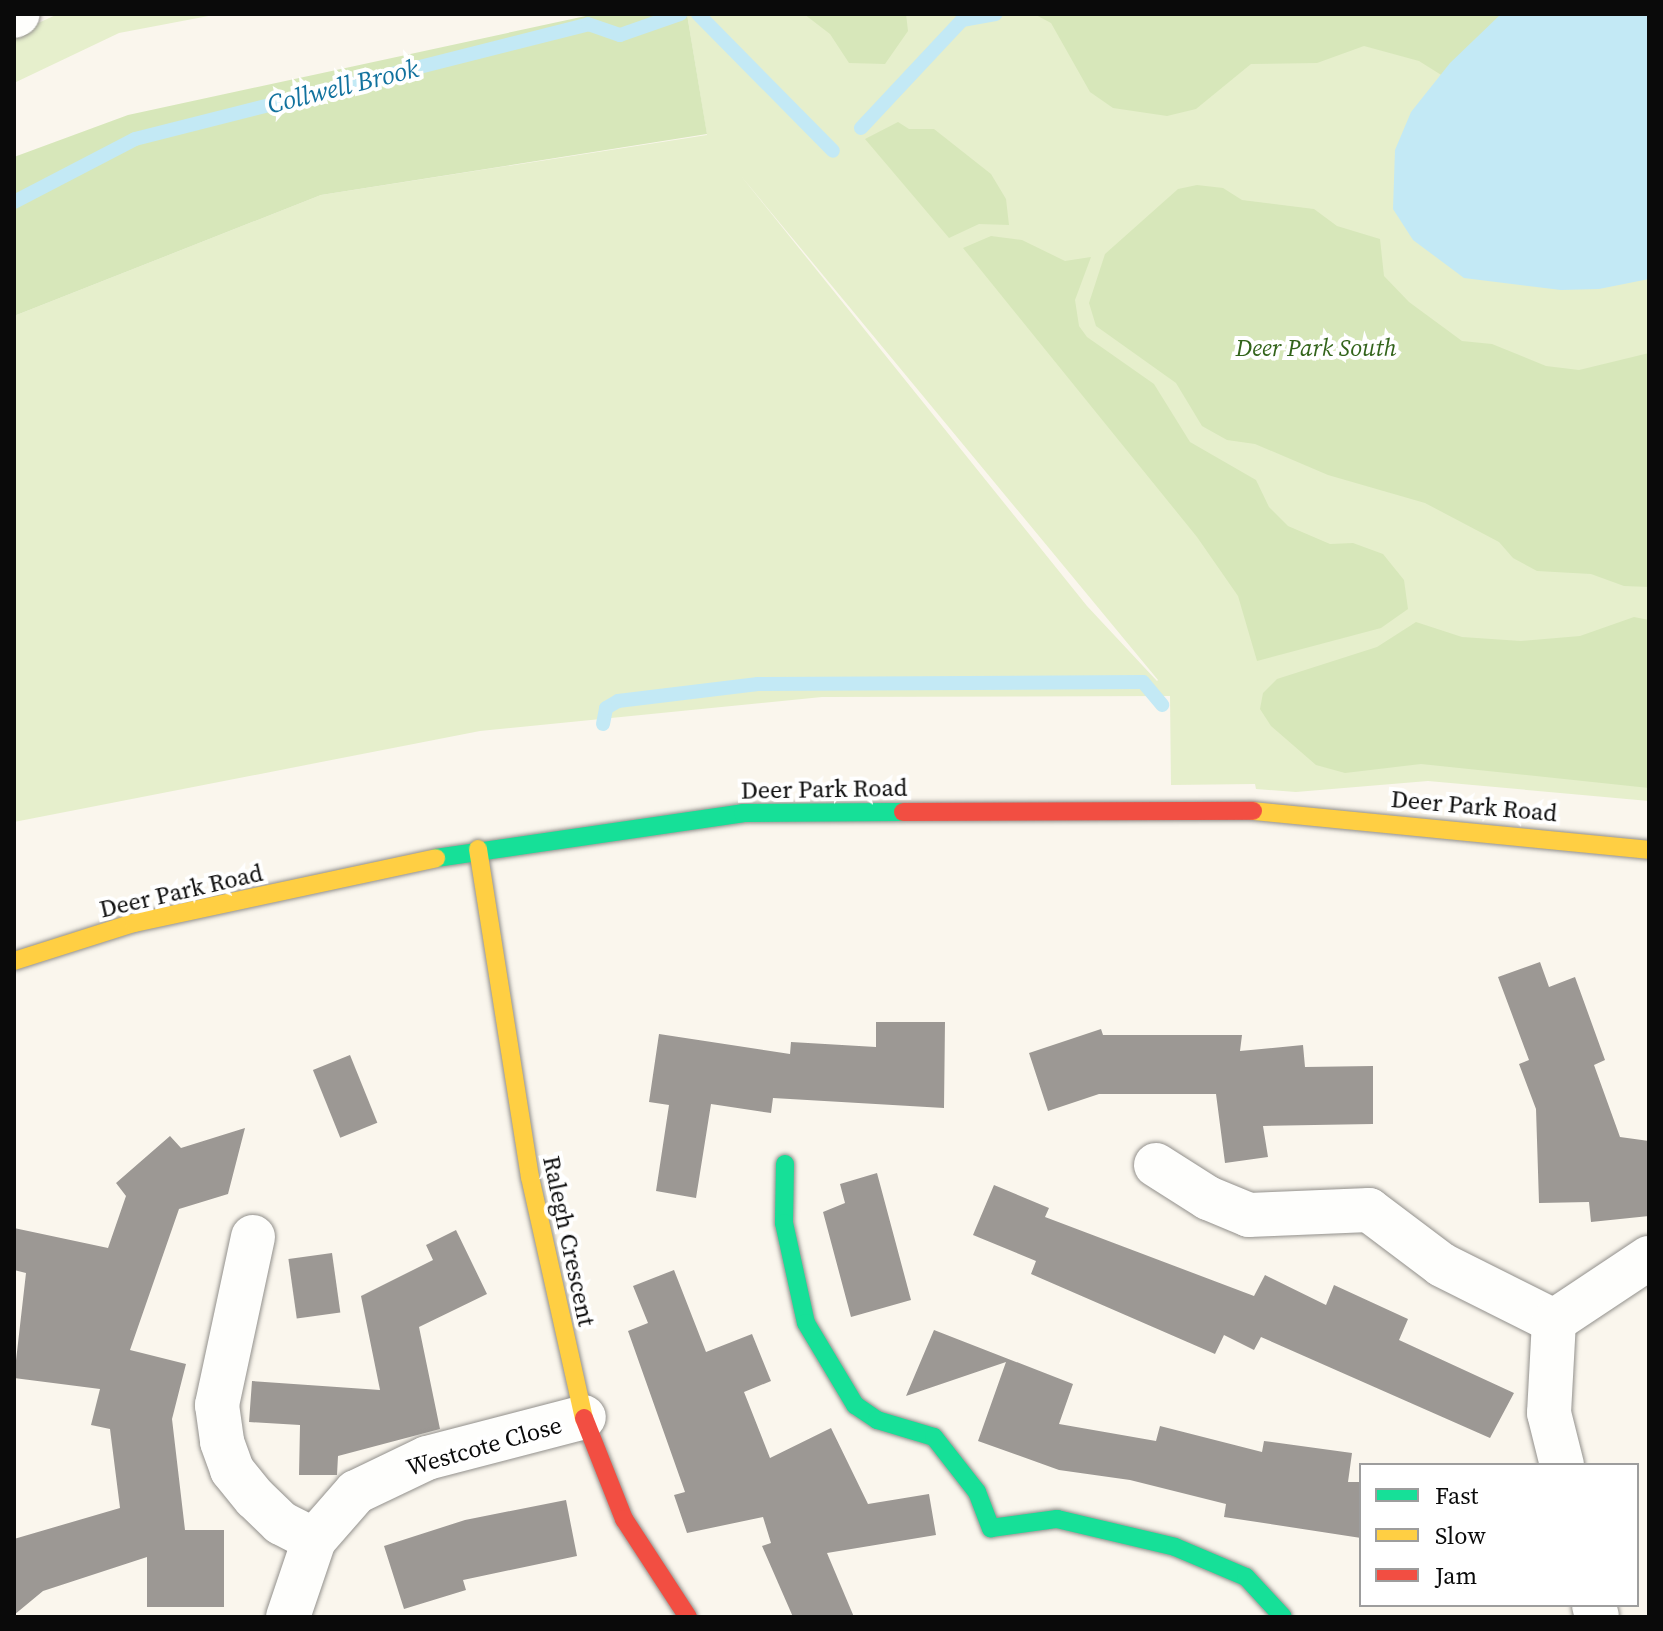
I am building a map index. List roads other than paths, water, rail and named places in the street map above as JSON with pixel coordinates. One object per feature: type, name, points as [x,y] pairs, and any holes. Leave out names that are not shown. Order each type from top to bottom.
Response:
[{"type":"street","name":"Deer Park Road","points":[[14,961],[134,923],[478,849],[743,813],[1241,810],[1517,833],[1649,850]]},
{"type":"street","name":"Ralegh Crescent","points":[[478,849],[530,1177],[584,1417],[624,1519],[688,1617]]},
{"type":"street","points":[[785,1164],[784,1223],[806,1323],[855,1405],[877,1420],[934,1437],[977,1492],[991,1528],[1057,1519],[1175,1547],[1246,1577],[1283,1617]]},
{"type":"street","points":[[1156,1165],[1208,1198],[1249,1215],[1369,1210],[1442,1265],[1554,1321]]},
{"type":"street","points":[[253,1237],[219,1392],[222,1442],[232,1470],[255,1498],[281,1523],[314,1540]]},
{"type":"street","points":[[1554,1321],[1649,1258]]},
{"type":"street","points":[[1554,1321],[1549,1413],[1562,1463]]},
{"type":"street","name":"Westcote Close","points":[[288,1617],[314,1540],[356,1492],[441,1454],[584,1417]]},
{"type":"water","points":[[1501,14],[1649,14],[1649,279],[1599,289],[1561,290],[1464,278],[1413,240],[1393,209],[1395,150],[1411,112],[1450,63]]},
{"type":"waterway","name":"Collwell Brook","points":[[14,202],[135,139],[588,24],[620,35],[680,14]]},
{"type":"waterway","name":"Collwell Brook","points":[[698,14],[833,151]]},
{"type":"waterway","name":"Collwell Brook","points":[[861,128],[962,20],[995,14]]},
{"type":"waterway","points":[[603,724],[606,708],[618,701],[758,684],[1143,682],[1162,705]]},
{"type":"park label","name":"Deer Park South","points":[[1316,348]]}]
